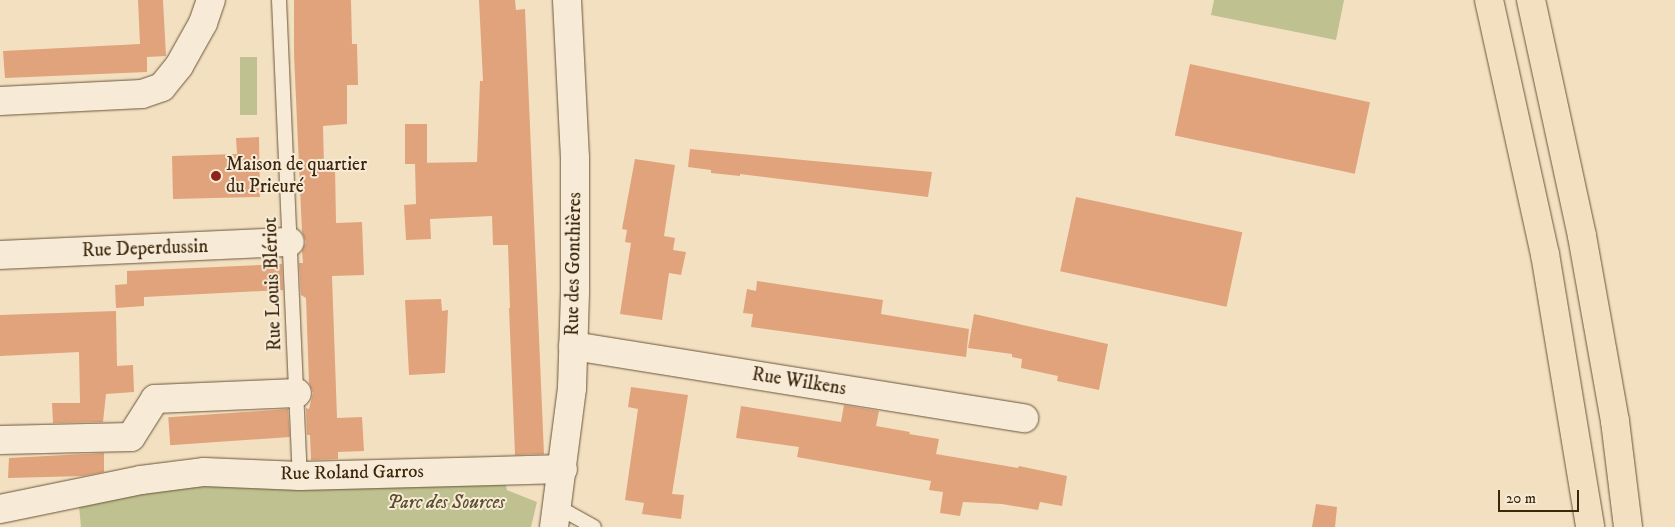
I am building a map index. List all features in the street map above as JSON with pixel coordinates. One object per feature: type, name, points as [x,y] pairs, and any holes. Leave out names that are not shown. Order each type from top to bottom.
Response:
[{"type":"highway","points":[[1489,0],[1546,254],[1590,527]]},
{"type":"highway","points":[[1531,0],[1582,236],[1615,420],[1628,527]]},
{"type":"street","points":[[0,101],[142,94],[162,87],[179,66],[189,49],[203,23],[211,0]]},
{"type":"street","name":"Rue des Gonthières","points":[[556,517],[572,388],[573,346],[576,158],[567,0]]},
{"type":"street","name":"Rue Deperdussin","points":[[0,255],[290,242]]},
{"type":"street","name":"Rue Wilkens","points":[[573,346],[1024,418]]},
{"type":"street","points":[[141,480],[131,437],[155,399],[296,393]]},
{"type":"street","points":[[0,440],[131,437]]},
{"type":"street","name":"Rue Roland Garros","points":[[0,509],[141,480],[204,472],[300,476],[563,469]]},
{"type":"lane","name":"Rue Louis Blériot","points":[[279,0],[300,476]]},
{"type":"lane","points":[[556,517],[594,527]]},
{"type":"green space","points":[[1214,0],[1344,0],[1336,40],[1211,15]]},
{"type":"green space","points":[[240,57],[257,57],[257,115],[240,115]]},
{"type":"green space","name":"Parc des Sources","points":[[504,478],[507,490],[537,502],[531,527],[81,527],[79,506],[198,483]]},
{"type":"building","points":[[138,0],[163,0],[166,56],[147,57],[147,72],[5,78],[3,51],[140,44]]},
{"type":"building","points":[[294,0],[351,0],[352,44],[357,44],[358,85],[347,85],[347,124],[323,126],[324,167],[335,166],[336,223],[362,222],[364,275],[332,276],[337,418],[362,417],[364,451],[338,452],[338,459],[311,460],[310,435],[307,435],[306,408],[309,409],[313,393],[309,383],[306,298],[301,295],[299,263],[303,263],[302,251],[306,242],[302,232],[294,55]]},
{"type":"building","points":[[479,0],[515,0],[516,10],[525,9],[544,454],[515,455],[508,245],[493,245],[492,216],[430,219],[431,239],[406,240],[404,205],[416,204],[415,163],[477,162],[480,81],[483,81]]},
{"type":"building","points":[[1190,64],[1370,102],[1355,174],[1175,135]]},
{"type":"building","points":[[405,124],[427,124],[427,164],[405,164]]},
{"type":"building","name":"Maison de quartier du Prieuré","points":[[259,137],[260,197],[173,199],[172,156],[237,154],[236,138]]},
{"type":"building","points":[[690,149],[932,172],[928,197],[740,174],[740,176],[711,173],[711,170],[688,167]]},
{"type":"building","points":[[635,159],[675,165],[664,236],[675,238],[673,250],[686,252],[681,275],[669,273],[662,320],[620,314],[631,243],[625,242],[627,230],[622,229]]},
{"type":"building","points":[[1076,197],[1242,232],[1226,307],[1060,271]]},
{"type":"building","points":[[282,264],[283,290],[144,297],[144,306],[116,308],[115,285],[127,284],[127,271]]},
{"type":"building","points":[[757,281],[883,300],[881,314],[969,329],[966,357],[751,327],[753,314],[743,313],[747,289],[756,291]]},
{"type":"building","points":[[441,299],[442,311],[448,310],[445,373],[409,375],[405,300]]},
{"type":"building","points":[[116,311],[117,366],[133,365],[134,392],[106,394],[103,422],[53,423],[52,403],[80,403],[79,352],[0,356],[0,315]]},
{"type":"building","points":[[974,314],[1108,344],[1099,390],[1057,381],[1058,376],[1021,368],[1022,359],[1012,357],[1012,354],[968,348]]},
{"type":"building","points":[[631,387],[688,395],[672,494],[684,495],[681,519],[642,514],[644,503],[625,500],[638,409],[628,407]]},
{"type":"building","points":[[844,405],[879,411],[876,426],[939,439],[936,454],[1018,468],[1019,466],[1067,476],[1062,506],[1040,502],[1038,510],[1002,504],[963,502],[960,516],[940,513],[943,492],[929,490],[931,481],[797,457],[799,447],[736,438],[741,406],[841,422]]},
{"type":"building","points":[[288,409],[290,437],[170,445],[168,417]]},
{"type":"building","points":[[104,453],[104,472],[83,476],[8,478],[9,458]]},
{"type":"building","points":[[1316,504],[1337,507],[1335,527],[1312,527]]},
{"type":"place","name":"Maison de quartier du Prieuré","points":[[216,176]]}]
